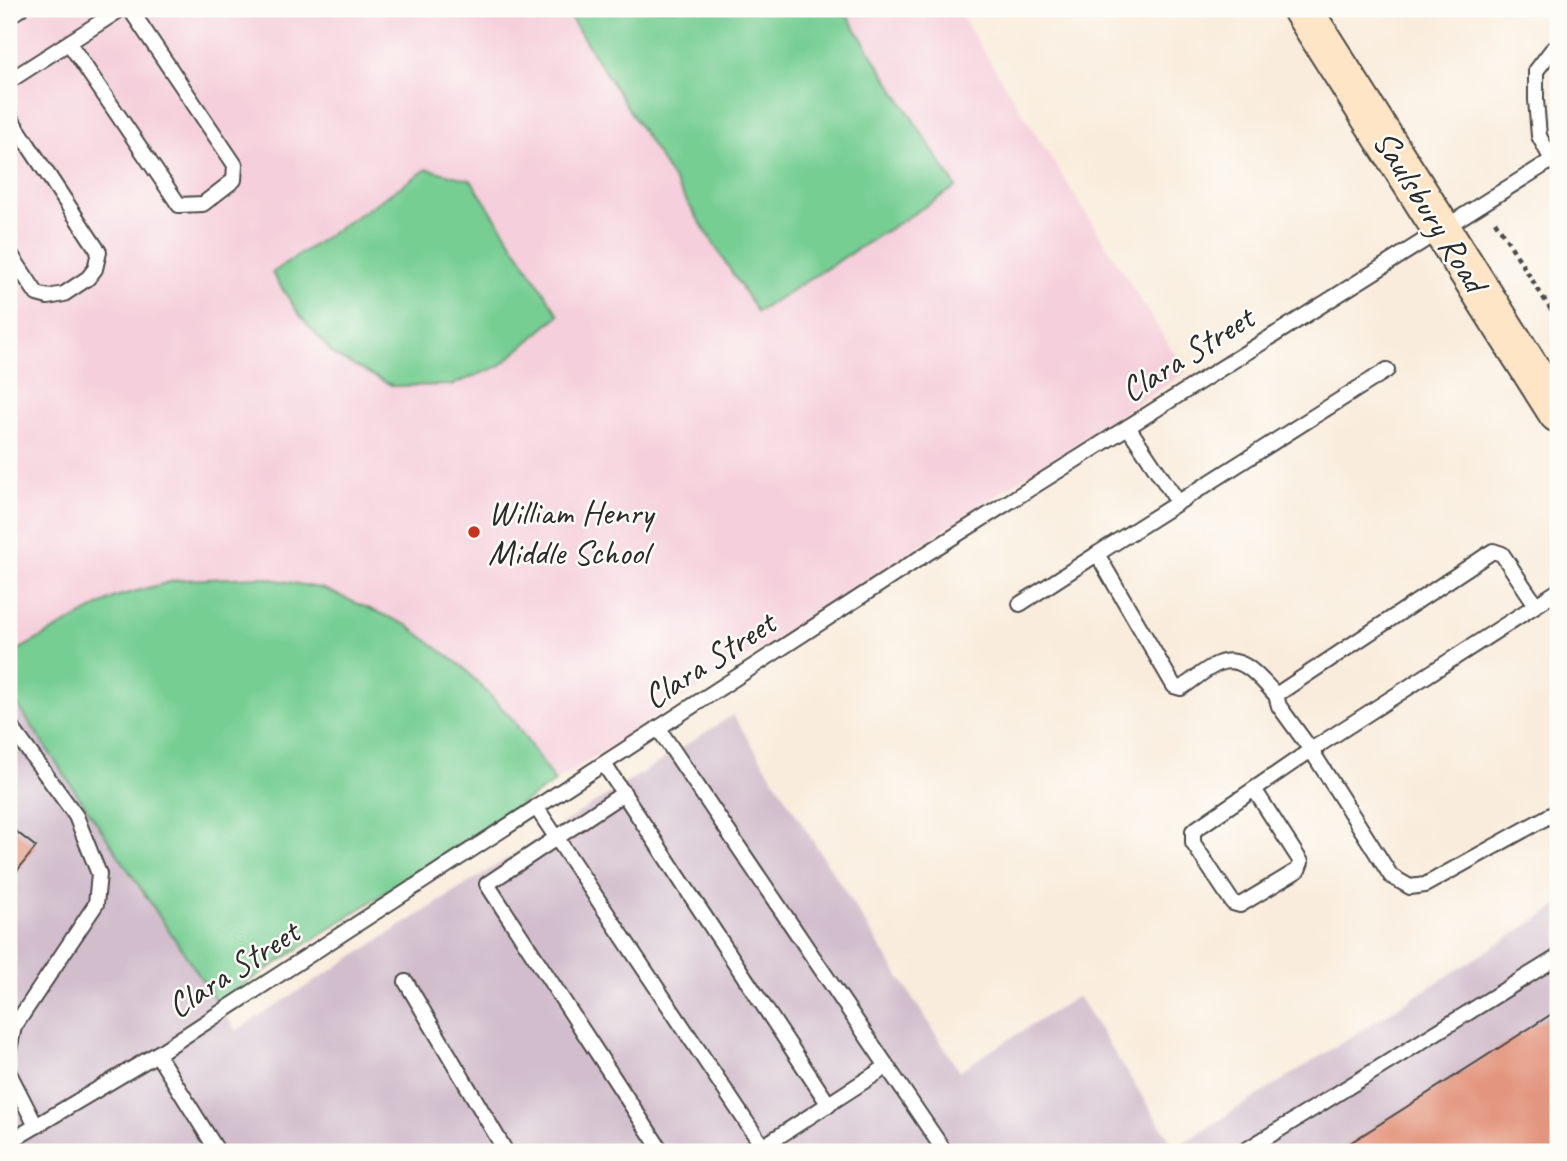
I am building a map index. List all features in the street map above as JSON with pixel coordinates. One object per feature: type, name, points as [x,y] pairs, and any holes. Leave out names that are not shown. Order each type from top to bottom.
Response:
[{"type":"main road","name":"Saulsbury Road","points":[[1303,9],[1558,414]]},
{"type":"lane","points":[[9,16],[20,9]]},
{"type":"lane","points":[[9,81],[121,9]]},
{"type":"lane","points":[[69,43],[179,205],[203,204],[234,180],[235,165],[130,9]]},
{"type":"lane","points":[[1552,50],[1536,71],[1536,91],[1539,136],[1555,162]]},
{"type":"lane","points":[[9,116],[99,252],[95,269],[88,278],[64,295],[48,297],[37,294],[9,252]]},
{"type":"lane","name":"Clara Street","points":[[9,1142],[157,1054],[926,554],[1442,229],[1555,162]]},
{"type":"lane","points":[[1020,604],[1387,370]]},
{"type":"lane","points":[[1128,427],[1178,502]]},
{"type":"lane","points":[[1276,695],[1493,551],[1502,554],[1535,606]]},
{"type":"lane","points":[[1097,554],[1174,685],[1181,688],[1219,663],[1234,660],[1247,666],[1276,695],[1279,706],[1311,750],[1391,876],[1410,887],[1425,885],[1558,811]]},
{"type":"lane","points":[[1254,789],[1301,862],[1298,870],[1240,905],[1233,904],[1193,843],[1193,831],[1254,789],[1311,750],[1558,591]]},
{"type":"lane","points":[[9,724],[76,816],[99,874],[96,904],[14,1027],[9,1049]]},
{"type":"lane","points":[[658,728],[945,1152]]},
{"type":"lane","points":[[604,764],[828,1105]]},
{"type":"lane","points":[[624,793],[487,884],[662,1152]]},
{"type":"lane","points":[[537,807],[759,1150],[886,1067]]},
{"type":"lane","points":[[1243,1152],[1558,957]]},
{"type":"lane","points":[[406,982],[506,1152]]},
{"type":"lane","points":[[157,1054],[218,1152]]},
{"type":"lane","points":[[9,1073],[36,1126]]},
{"type":"path","points":[[1495,221],[1558,321]]},
{"type":"shaded area","name":"William Henry Middle School","points":[[9,9],[957,9],[1186,372],[217,1002],[9,692]]},
{"type":"shaded area","points":[[9,692],[236,1031],[733,715],[959,1071],[1078,996],[1175,1148],[1558,906],[1558,1152],[9,1152]]},
{"type":"green space","points":[[565,9],[843,9],[956,187],[757,312]]},
{"type":"green space","points":[[427,169],[471,180],[559,315],[500,366],[452,385],[393,386],[335,356],[301,317],[272,273]]},
{"type":"green space","points":[[261,577],[324,589],[407,625],[464,668],[513,720],[555,782],[217,1002],[9,692],[9,655],[115,597],[177,580]]},
{"type":"building","points":[[9,826],[36,847],[9,881]]},
{"type":"building","points":[[1558,1010],[1558,1152],[1336,1152]]},
{"type":"place","name":"William Henry Middle School","points":[[474,532]]}]
